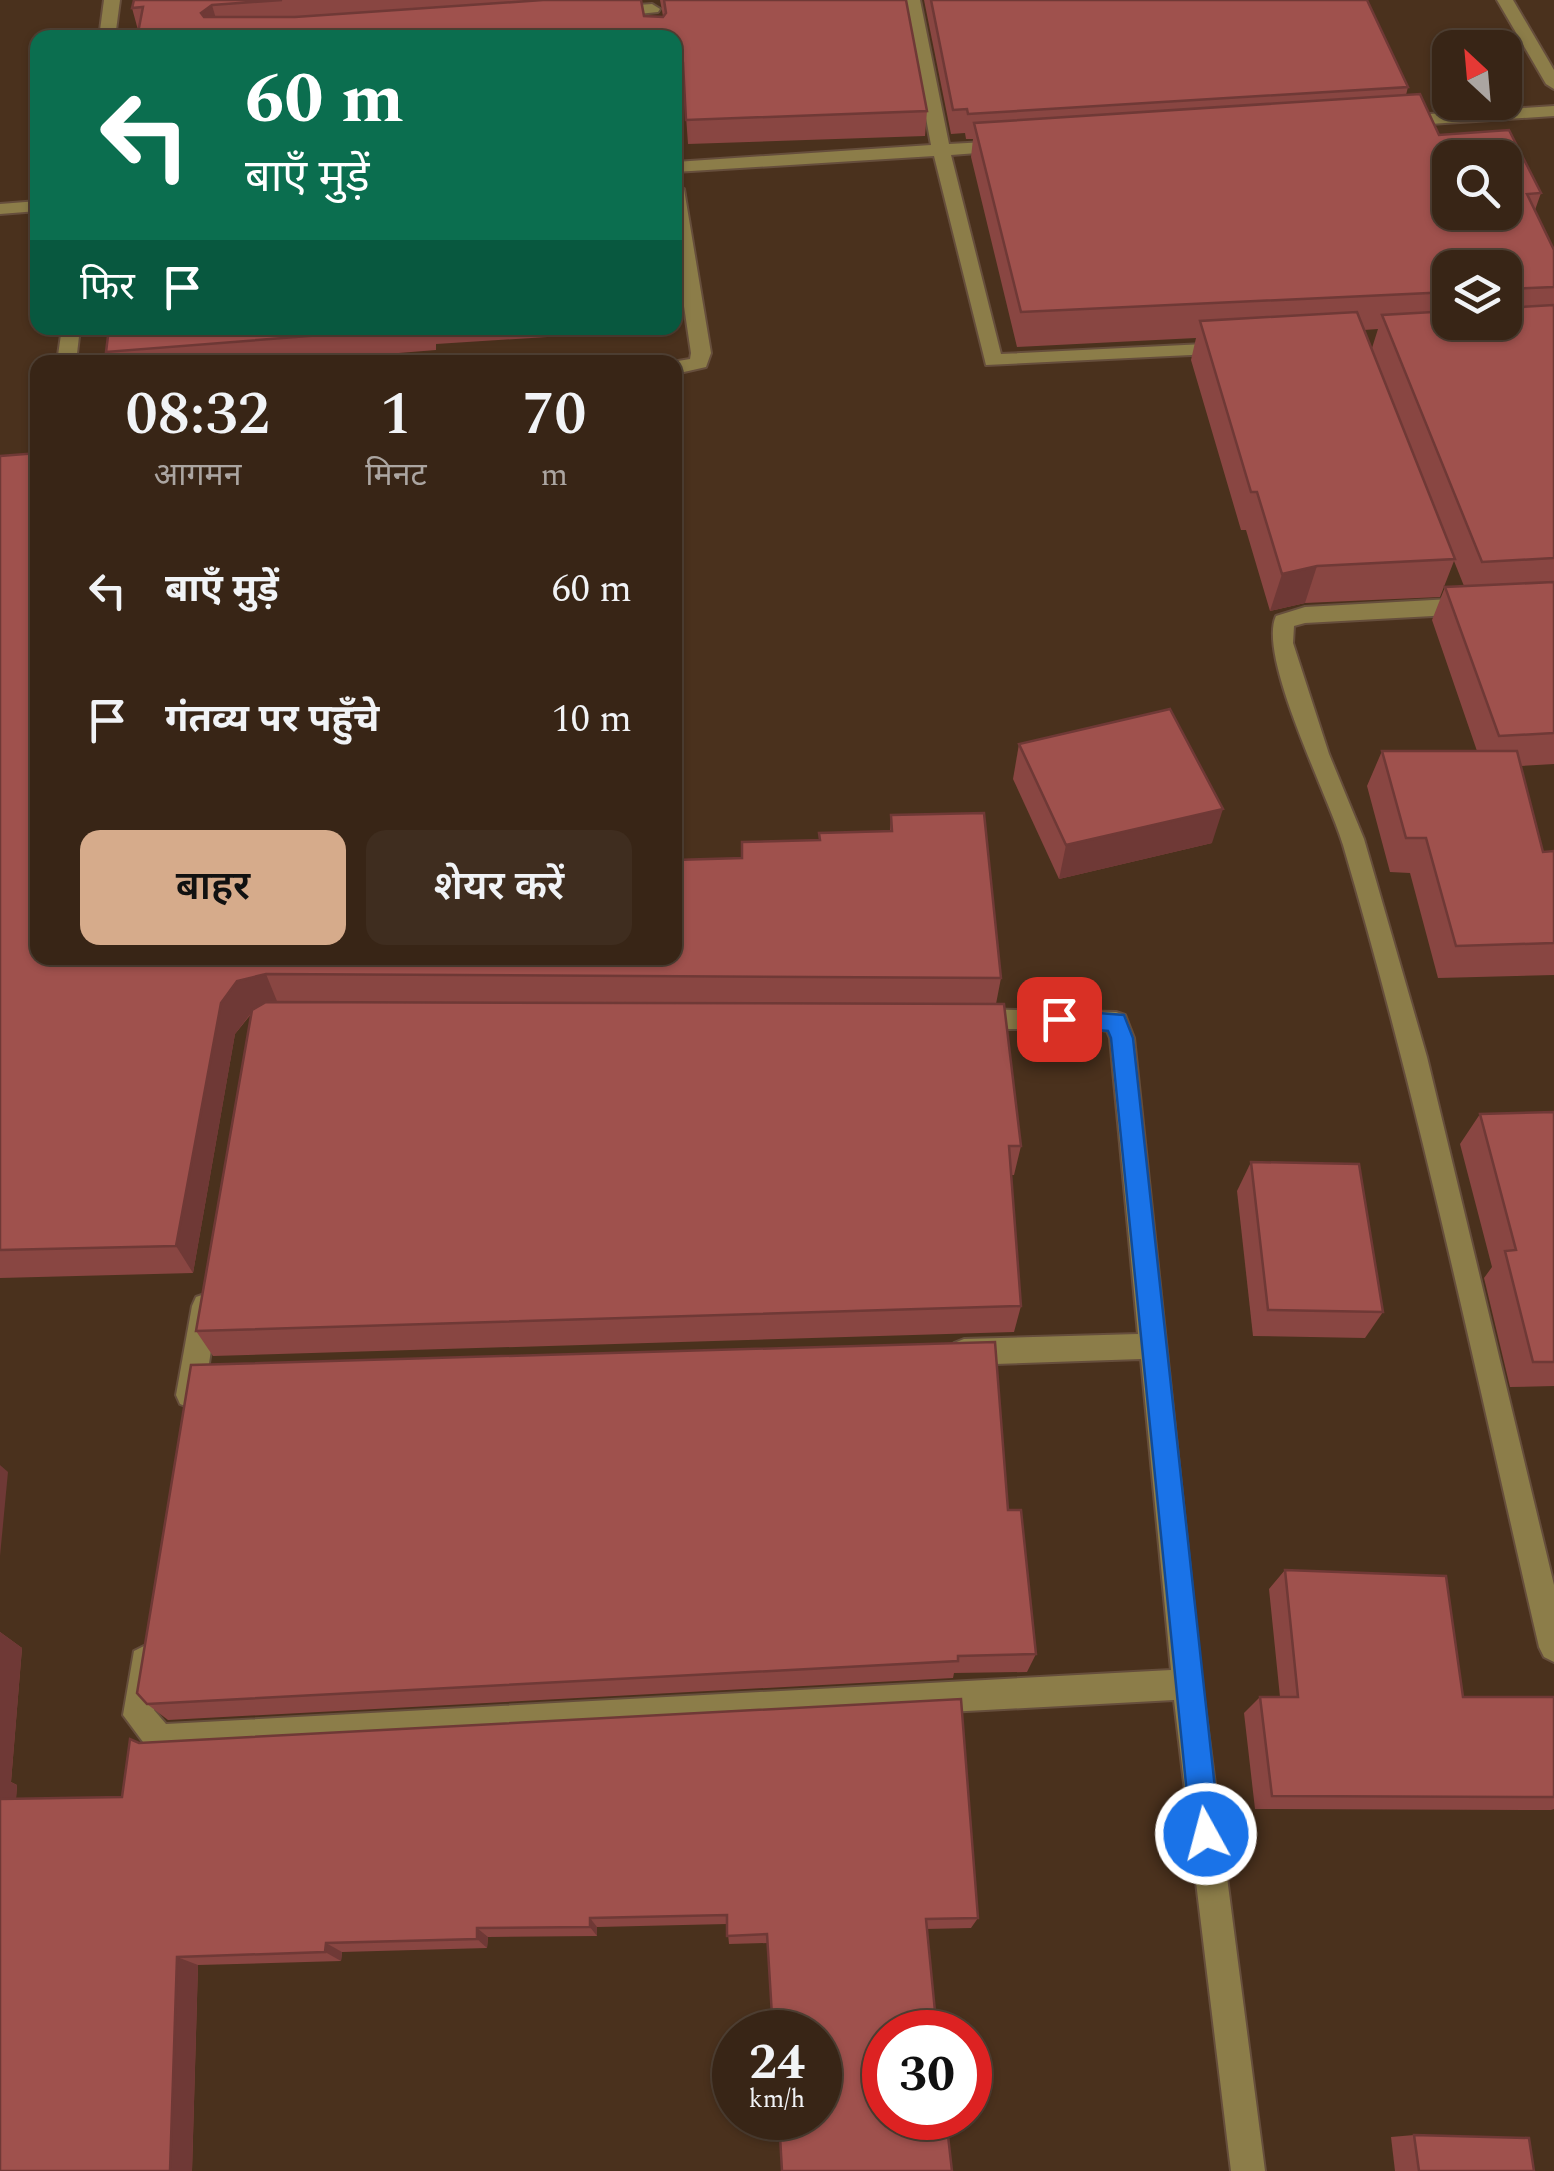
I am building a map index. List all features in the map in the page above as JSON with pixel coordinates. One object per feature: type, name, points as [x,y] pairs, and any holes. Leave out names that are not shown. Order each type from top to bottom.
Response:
[{"type":"street","points":[[108,30],[112,0]]},
{"type":"street","points":[[912,0],[941,150],[993,362],[1236,348]]},
{"type":"street","points":[[1505,0],[1554,84]]},
{"type":"street","points":[[593,13],[652,11]]},
{"type":"street","points":[[1376,122],[1554,111]]},
{"type":"street","points":[[682,167],[1020,145]]},
{"type":"street","points":[[0,209],[30,207]]},
{"type":"street","points":[[682,234],[700,354],[699,363],[682,367]]},
{"type":"street","points":[[1497,605],[1455,598],[1305,614],[1284,622],[1282,643],[1318,754],[1353,839],[1415,1057],[1554,1647]]},
{"type":"street","points":[[938,1020],[1116,1022],[1122,1038],[1187,1684],[1248,2171]]},
{"type":"street","points":[[184,1431],[204,1373],[210,1279]]},
{"type":"street","points":[[932,1352],[1152,1346]]},
{"type":"street","points":[[150,1625],[138,1715],[160,1739],[1187,1684]]},
{"type":"building","points":[[134,0],[282,0],[212,5],[201,13],[204,17],[295,17],[543,0],[641,0],[644,16],[663,17],[664,0],[906,0],[927,111],[686,120],[682,30],[139,30],[143,7],[132,8]]},
{"type":"building","points":[[931,0],[1367,0],[1408,87],[968,114],[967,109],[953,110]]},
{"type":"building","points":[[1420,94],[1439,135],[1509,130],[1514,140],[1432,140],[1432,230],[1522,230],[1522,156],[1541,193],[1527,194],[1554,250],[1554,287],[1522,288],[1522,250],[1432,250],[1432,293],[1021,312],[974,123]]},
{"type":"building","points":[[1554,305],[1554,558],[1482,562],[1382,315],[1432,312],[1432,340],[1522,340],[1522,307]]},
{"type":"building","points":[[1357,312],[1455,559],[1317,566],[1282,574],[1257,492],[1251,492],[1200,321]]},
{"type":"building","points":[[108,335],[322,335],[106,352]]},
{"type":"building","points":[[30,454],[30,965],[682,965],[682,860],[742,858],[742,842],[820,840],[819,833],[892,831],[891,815],[984,813],[1001,978],[266,974],[237,981],[221,1003],[176,1246],[0,1250],[0,456]]},
{"type":"building","points":[[1554,582],[1554,733],[1499,736],[1445,587]]},
{"type":"building","points":[[1170,709],[1223,809],[1066,845],[1019,744]]},
{"type":"building","points":[[1382,751],[1517,751],[1543,852],[1554,851],[1554,943],[1456,946],[1426,838],[1406,838]]},
{"type":"building","points":[[266,1002],[1004,1004],[1021,1146],[1009,1146],[1021,1306],[196,1331],[252,1010]]},
{"type":"building","points":[[1554,1112],[1554,1362],[1533,1362],[1505,1251],[1516,1250],[1480,1114]]},
{"type":"building","points":[[1251,1162],[1359,1164],[1383,1312],[1268,1310]]},
{"type":"building","points":[[995,1342],[1008,1510],[1021,1510],[1036,1654],[147,1704],[137,1693],[191,1365]]},
{"type":"building","points":[[1285,1570],[1446,1576],[1463,1697],[1554,1697],[1554,1797],[1272,1796],[1260,1697],[1298,1697]]},
{"type":"building","points":[[961,1699],[978,1918],[926,1919],[935,2010],[862,2010],[862,2140],[948,2140],[952,2171],[782,2171],[780,2140],[842,2140],[842,2010],[772,2010],[767,1934],[727,1936],[727,1915],[590,1918],[590,1927],[477,1928],[477,1939],[326,1943],[325,1952],[177,1957],[170,2171],[0,2171],[0,1799],[122,1797],[130,1739],[139,1743]]},
{"type":"building","points":[[1414,2135],[1529,2138],[1534,2171],[1419,2171]]},
{"type":"route","points":[[1059,1019],[1116,1022],[1122,1038],[1159,1421],[1206,1834]]}]
